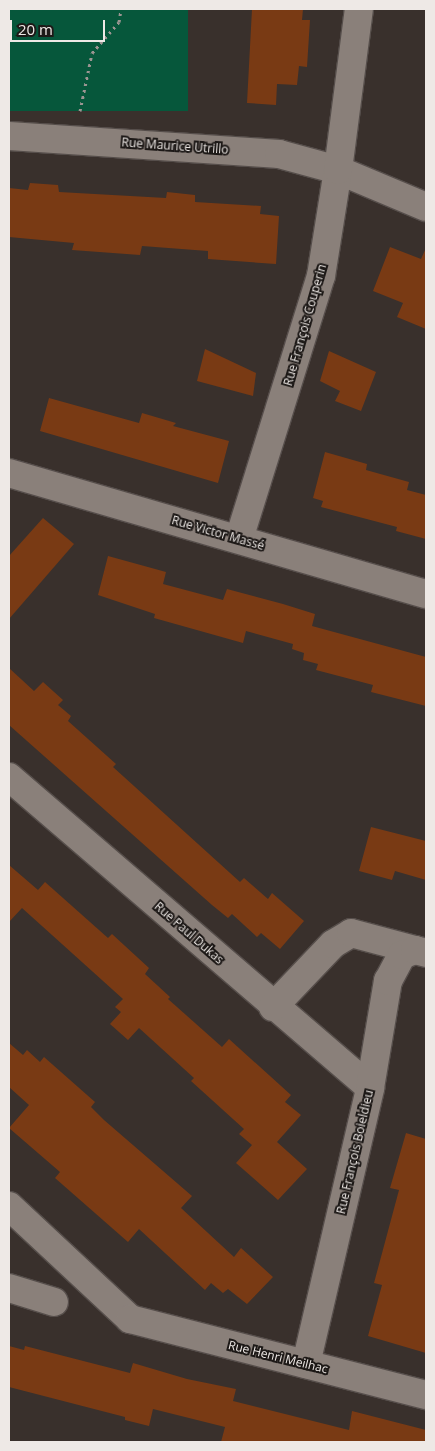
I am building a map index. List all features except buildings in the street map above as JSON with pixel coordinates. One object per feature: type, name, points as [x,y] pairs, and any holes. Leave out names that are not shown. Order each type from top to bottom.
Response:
[{"type":"street","name":"Rue François Couperin","points":[[239,539],[321,276],[338,170],[358,11]]},
{"type":"street","name":"Rue Maurice Utrillo","points":[[9,136],[75,138],[279,154],[338,170],[426,207]]},
{"type":"street","name":"Rue Victor Massé","points":[[9,473],[426,594]]},
{"type":"street","name":"Rue Paul Dukas","points":[[9,777],[273,1007],[370,1088]]},
{"type":"street","name":"Rue François Boieldieu","points":[[273,1007],[333,944],[351,934],[421,952]]},
{"type":"street","name":"Rue François Boieldieu","points":[[306,1364],[370,1088],[388,981],[402,955],[421,952]]},
{"type":"street","name":"Rue Henri Meilhac","points":[[9,1206],[130,1319],[426,1395]]},
{"type":"street","points":[[9,1288],[54,1302]]},
{"type":"path","points":[[75,138],[92,53],[119,22],[122,9]]},
{"type":"green space","points":[[9,9],[188,9],[188,111],[9,111]]}]
